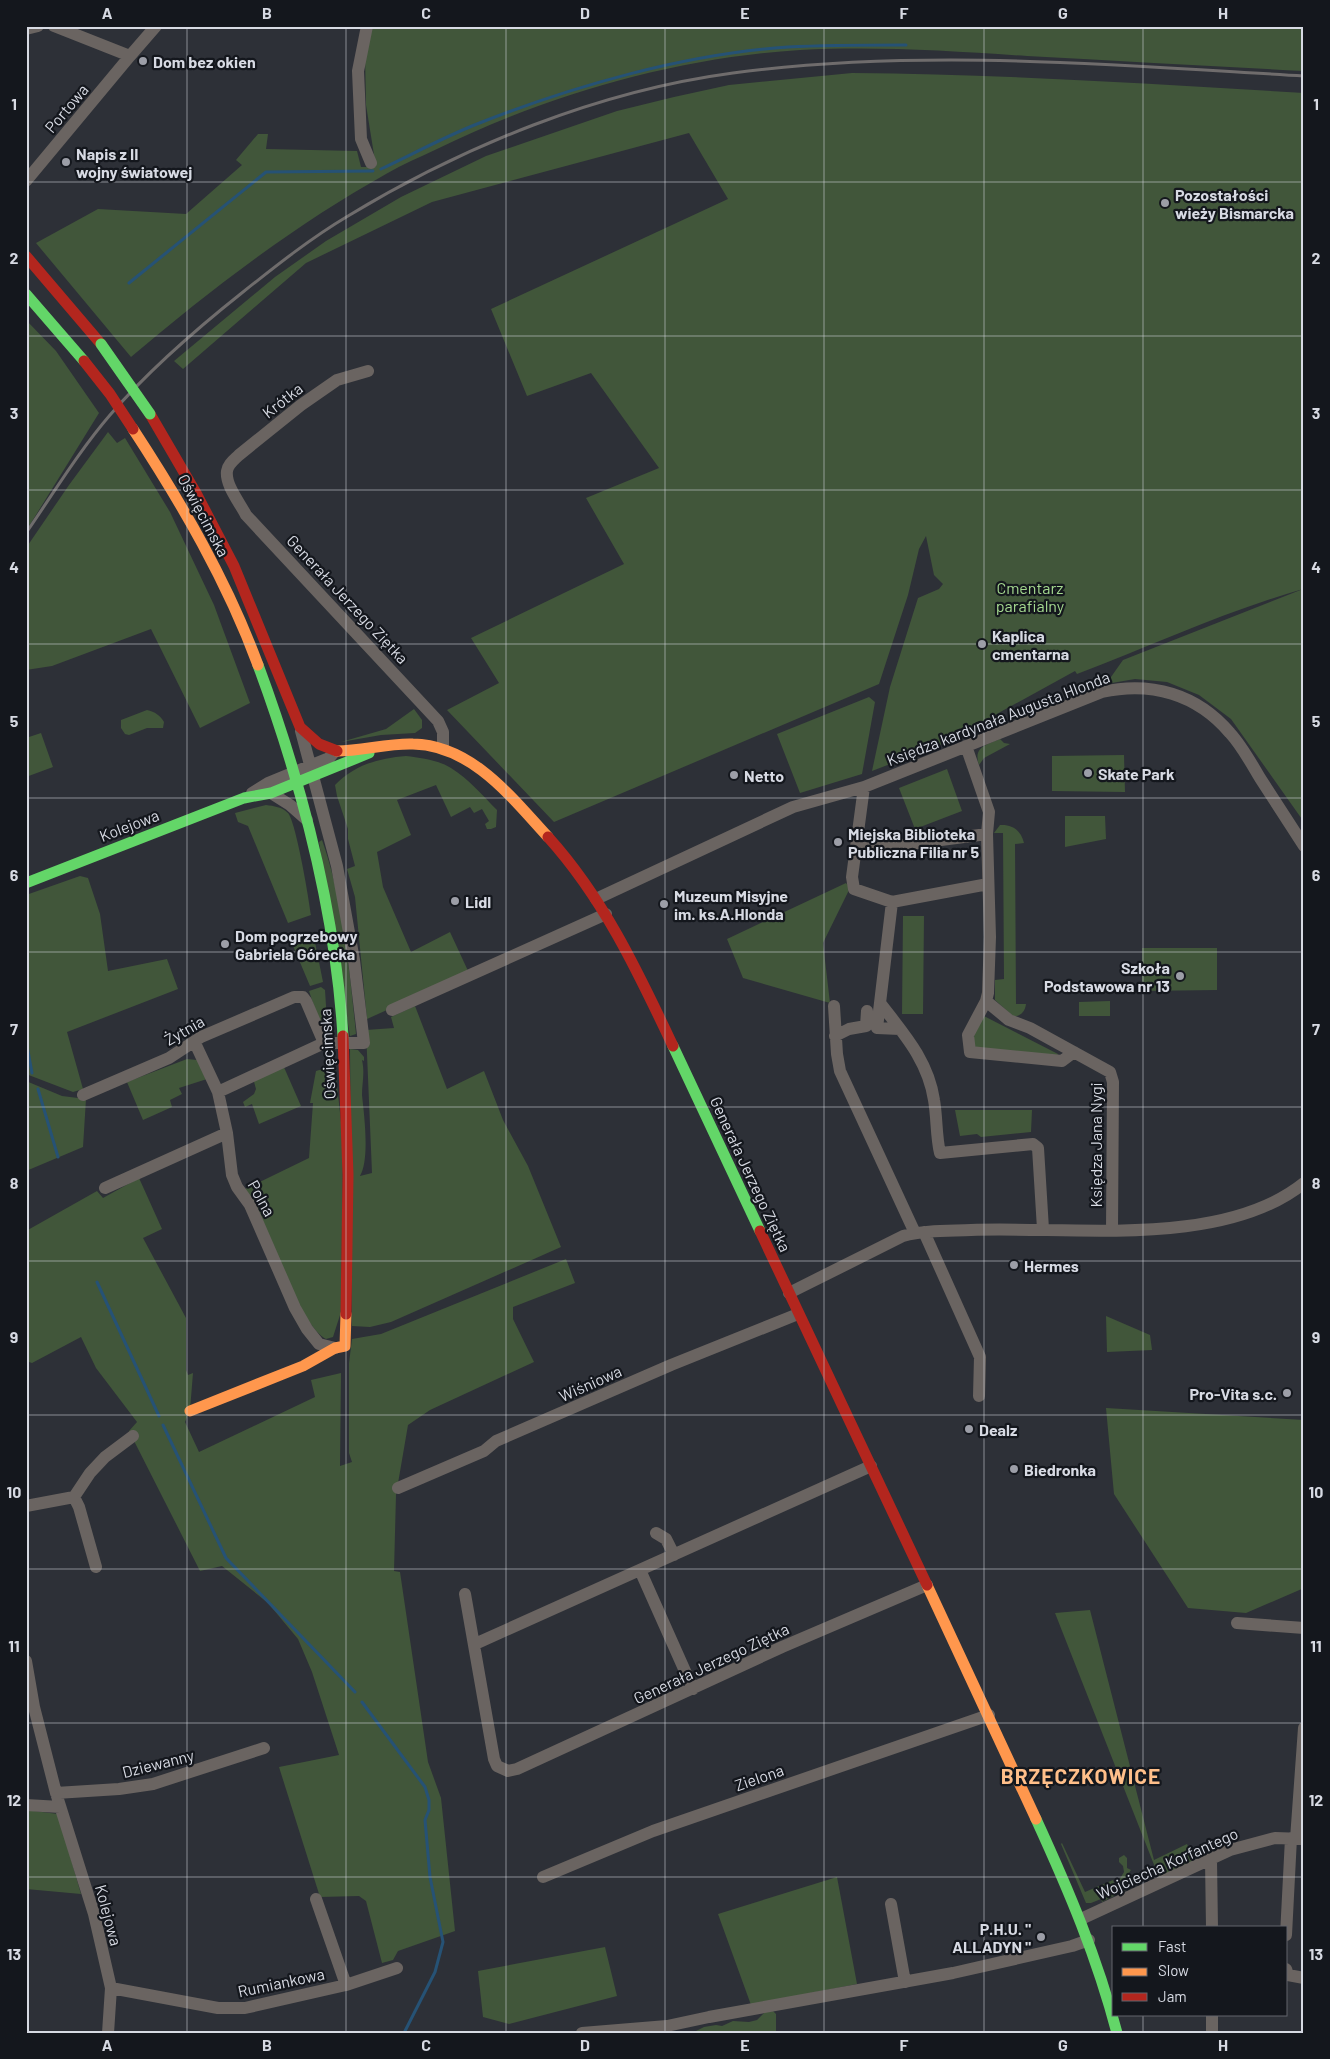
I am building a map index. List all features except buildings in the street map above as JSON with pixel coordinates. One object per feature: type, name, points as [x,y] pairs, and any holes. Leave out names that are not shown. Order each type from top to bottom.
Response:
[{"type":"main road","name":"Oświęcimska","points":[[26,256],[101,344],[150,414],[196,493],[234,566],[300,727],[314,742],[335,751]]},
{"type":"main road","name":"Oświęcimska","points":[[26,294],[84,360],[110,394],[180,501],[231,603],[267,688],[296,778],[319,868],[336,962],[348,1149],[346,1328],[340,1347]]},
{"type":"main road","name":"Generała Jerzego Ziętka","points":[[383,745],[416,744],[443,748],[464,758],[493,781],[553,844],[596,899],[634,962],[788,1293],[927,1585],[1081,1919],[1104,1983],[1112,2014]]},
{"type":"main road","points":[[335,751],[383,745]]},
{"type":"main road","points":[[312,771],[372,752],[383,745]]},
{"type":"main road","name":"Kolejowa","points":[[26,882],[244,798],[271,793],[296,778]]},
{"type":"main road","points":[[190,1411],[303,1366],[340,1347]]},
{"type":"main road","name":"Generała Jerzego Ziętka","points":[[1113,2016],[1117,2033]]},
{"type":"street","points":[[26,29],[38,26]]},
{"type":"street","points":[[54,26],[130,56]]},
{"type":"street","name":"Portowa","points":[[26,181],[156,26]]},
{"type":"street","points":[[366,26],[358,71],[361,139],[371,163]]},
{"type":"street","name":"Krótka","points":[[227,472],[230,464],[239,455],[301,405],[337,380],[368,371]]},
{"type":"street","name":"Generała Jerzego Ziętka","points":[[227,472],[231,488],[246,515],[438,721],[443,732],[443,748]]},
{"type":"street","name":"Księdza kardynała Augusta Hlonda","points":[[864,787],[1102,692],[1134,687],[1166,691],[1202,708],[1231,733],[1304,846]]},
{"type":"street","name":"Oświęcimska","points":[[300,727],[337,866],[354,960],[364,1043],[342,1043]]},
{"type":"street","points":[[966,746],[990,812],[987,834],[990,938],[988,993],[986,1001],[968,1035],[970,1052],[1062,1061],[1074,1052]]},
{"type":"street","name":"Kolejowa","points":[[244,798],[268,783],[296,778],[312,771],[335,751]]},
{"type":"street","points":[[596,899],[793,807],[864,787],[852,877],[854,889],[892,902],[988,884]]},
{"type":"street","points":[[271,793],[290,805],[308,821]]},
{"type":"street","points":[[857,847],[872,849],[987,834]]},
{"type":"street","points":[[892,902],[877,1028],[900,1029]]},
{"type":"street","points":[[392,1010],[606,914]]},
{"type":"street","name":"Żytnia","points":[[83,1095],[169,1058],[202,1037],[289,999],[303,997],[308,1003],[324,1044]]},
{"type":"street","name":"Księdza Jana Nygi","points":[[986,1001],[1009,1020],[1030,1028],[1110,1072],[1113,1082],[1112,1230]]},
{"type":"street","points":[[880,1003],[917,1051],[928,1075],[934,1099],[940,1153],[1033,1144],[1038,1148],[1043,1229]]},
{"type":"street","points":[[834,1006],[840,1071],[980,1357],[979,1396]]},
{"type":"street","points":[[836,1036],[848,1029],[866,1026],[867,1011]]},
{"type":"street","name":"Polna","points":[[195,1043],[218,1092],[227,1133],[232,1175],[237,1187],[250,1205],[294,1308],[319,1344],[340,1347]]},
{"type":"street","points":[[218,1092],[324,1044],[342,1043]]},
{"type":"street","points":[[105,1188],[227,1133]]},
{"type":"street","points":[[788,1293],[903,1236],[920,1233],[1043,1229],[1112,1230],[1170,1228],[1212,1223],[1242,1216],[1266,1206],[1290,1194],[1304,1183]]},
{"type":"street","name":"Wiśniowa","points":[[398,1488],[484,1451],[496,1442],[671,1365],[798,1314]]},
{"type":"street","points":[[26,1506],[74,1497],[100,1462],[133,1436]]},
{"type":"street","points":[[465,1594],[478,1642],[871,1466]]},
{"type":"street","points":[[74,1497],[79,1507],[96,1567]]},
{"type":"street","points":[[656,1533],[666,1539],[674,1555]]},
{"type":"street","points":[[640,1570],[693,1690]]},
{"type":"street","name":"Generała Jerzego Ziętka","points":[[478,1642],[494,1759],[497,1766],[508,1771],[518,1769],[693,1690],[782,1647],[927,1585]]},
{"type":"street","points":[[1237,1623],[1304,1628]]},
{"type":"street","name":"Kolejowa","points":[[26,1662],[34,1707],[56,1793],[94,1914],[111,1988],[108,2033]]},
{"type":"street","name":"Zielona","points":[[543,1877],[653,1831],[988,1716]]},
{"type":"street","points":[[1287,1926],[1297,1839],[1304,1728]]},
{"type":"street","name":"Dziewanny","points":[[56,1793],[119,1789],[154,1784],[264,1748]]},
{"type":"street","points":[[26,1805],[60,1807]]},
{"type":"street","name":"Wojciecha Korfantego","points":[[1081,1919],[1230,1850],[1270,1839],[1297,1839]]},
{"type":"street","points":[[1211,1860],[1212,1926]]},
{"type":"street","points":[[316,1898],[346,1985]]},
{"type":"street","points":[[891,1904],[905,1982]]},
{"type":"street","points":[[582,2033],[678,2024],[905,1982],[1072,1946],[1089,1940]]},
{"type":"street","name":"Rumiankowa","points":[[111,1988],[232,2009],[245,2008],[346,1985],[397,1968]]},
{"type":"street","points":[[1288,1975],[1304,1978]]},
{"type":"street","points":[[1212,2016],[1212,2033]]},
{"type":"green space","points":[[370,26],[1304,26],[1304,71],[885,49],[800,50],[753,54],[660,70],[614,82],[524,111],[480,129],[392,170],[286,236],[192,307],[131,357],[36,243],[98,209],[186,214],[242,165],[236,160],[258,134],[268,134],[266,149],[357,151],[361,167],[376,167],[366,105],[365,54]]},
{"type":"green space","name":"Cmentarz parafialny","points":[[852,73],[1022,77],[1304,93],[1304,822],[1231,719],[1199,695],[1167,682],[1135,679],[1106,684],[1123,660],[1303,589],[1246,607],[1077,674],[1075,671],[942,744],[872,771],[890,687],[918,598],[939,589],[943,584],[934,575],[926,536],[919,549],[908,595],[879,684],[554,822],[447,710],[499,683],[471,638],[624,564],[586,498],[659,468],[591,373],[527,396],[491,309],[728,199],[689,133],[432,202],[306,263],[183,369],[174,361],[275,277],[326,241],[401,197],[486,156],[617,111],[674,97],[729,85]]},
{"type":"green space","points":[[26,320],[56,351],[99,413],[26,531]]},
{"type":"green space","points":[[108,432],[117,443],[125,438],[170,512],[214,605],[250,703],[200,728],[151,629],[52,666],[26,670],[26,548]]},
{"type":"green space","points":[[869,697],[875,702],[862,774],[800,793],[777,734]]},
{"type":"green space","points":[[414,709],[422,720],[422,728],[415,733],[381,735],[341,742],[386,729]]},
{"type":"green space","points":[[147,710],[161,717],[164,722],[163,728],[147,728],[129,735],[125,734],[121,728],[121,720]]},
{"type":"green space","points":[[41,733],[53,767],[26,777],[26,738]]},
{"type":"green space","points":[[1000,739],[1004,743],[1010,744],[984,758],[979,765],[979,750]]},
{"type":"green space","name":"Skate Park","points":[[1124,755],[1125,792],[1052,791],[1052,756]]},
{"type":"green space","points":[[406,756],[441,763],[464,777],[497,810],[496,827],[487,829],[485,824],[489,821],[482,809],[474,813],[470,807],[451,817],[436,785],[397,800],[411,835],[377,852],[383,887],[411,952],[450,932],[469,973],[367,1019],[355,897],[347,869],[355,866],[348,839],[348,829],[335,785],[350,772],[368,764]]},
{"type":"green space","points":[[947,769],[962,811],[915,829],[899,788]]},
{"type":"green space","points":[[266,805],[281,808],[288,813],[295,830],[305,878],[311,915],[288,923],[248,826],[238,822],[235,813]]},
{"type":"green space","points":[[1065,816],[1105,816],[1106,839],[1065,847]]},
{"type":"green space","points":[[1000,825],[1016,829],[1024,843],[1015,844],[1016,1004],[1026,1004],[1025,1009],[1018,1016],[1013,1016],[995,1000],[995,980],[1004,979],[1003,833],[994,833]]},
{"type":"green space","points":[[322,840],[335,887],[345,936],[356,1034],[350,1036],[319,842]]},
{"type":"green space","points":[[80,876],[88,878],[100,914],[108,971],[167,959],[178,989],[67,1032],[83,1089],[73,1092],[26,1074],[26,895]]},
{"type":"green space","points":[[846,883],[850,888],[823,943],[830,1003],[743,978],[727,939]]},
{"type":"green space","points":[[903,916],[924,916],[923,1014],[902,1014]]},
{"type":"green space","points":[[313,932],[323,982],[310,986],[291,941]]},
{"type":"green space","points":[[1142,948],[1217,948],[1217,990],[1142,991]]},
{"type":"green space","points":[[321,987],[325,990],[328,1037],[317,1015],[309,991]]},
{"type":"green space","points":[[1110,1001],[1110,1016],[1079,1016],[1079,1002]]},
{"type":"green space","points":[[415,1006],[447,1089],[484,1071],[503,1120],[528,1166],[561,1247],[391,1322],[370,1327],[352,1326],[350,1049],[358,1050],[364,1057],[364,1061],[362,1060],[362,1095],[366,1148],[360,1176],[372,1173],[366,1030],[394,1028],[391,1017]]},
{"type":"green space","points":[[982,1015],[1058,1054],[1056,1058],[980,1049],[974,1046],[974,1036]]},
{"type":"green space","points":[[333,1048],[343,1140],[341,1312],[333,1337],[326,1339],[316,1330],[304,1314],[293,1294],[245,1189],[309,1158],[313,1103],[310,1103],[316,1071],[326,1068],[331,1063],[331,1050]]},
{"type":"green space","points":[[187,1059],[197,1060],[207,1079],[179,1088],[182,1094],[170,1100],[172,1107],[143,1120],[127,1082]]},
{"type":"green space","points":[[283,1065],[301,1106],[259,1124],[252,1104],[245,1107],[243,1102],[254,1094],[256,1089],[253,1078]]},
{"type":"green space","points":[[26,1081],[62,1096],[86,1099],[83,1147],[26,1171]]},
{"type":"green space","points":[[955,1110],[1032,1110],[1031,1132],[981,1137],[977,1134],[960,1136]]},
{"type":"green space","points":[[139,1178],[162,1229],[143,1238],[186,1318],[186,1370],[188,1375],[193,1373],[190,1410],[185,1422],[199,1452],[315,1397],[311,1380],[341,1373],[340,1466],[352,1462],[349,1453],[349,1363],[352,1339],[381,1334],[566,1259],[575,1283],[513,1307],[513,1319],[534,1362],[430,1410],[408,1425],[396,1495],[394,1571],[400,1572],[428,1762],[441,1798],[455,1931],[398,1951],[393,1960],[382,1963],[366,1901],[359,1896],[320,1897],[279,1767],[339,1755],[312,1672],[298,1639],[268,1603],[222,1566],[200,1571],[129,1431],[137,1422],[96,1368],[81,1337],[32,1363],[26,1361],[26,1231],[97,1191],[103,1198]]},
{"type":"green space","points":[[1106,1316],[1150,1335],[1152,1350],[1107,1352]]},
{"type":"green space","points":[[1106,1408],[1304,1420],[1304,1588],[1246,1613],[1188,1608],[1114,1494]]},
{"type":"green space","points":[[1090,1610],[1154,1860],[1187,1844],[1194,1861],[1160,1880],[1055,1613]]},
{"type":"green space","points":[[26,1810],[58,1814],[81,1894],[26,1889]]},
{"type":"green space","points":[[1062,1843],[1085,1892],[1113,1880],[1114,1883],[1118,1882],[1124,1872],[1119,1858],[1124,1855],[1127,1858],[1127,1868],[1131,1870],[1124,1880],[1129,1886],[1128,1889],[1102,1902],[1101,1899],[1086,1903]]},
{"type":"green space","points":[[837,1877],[857,1984],[751,2005],[718,1914]]},
{"type":"green space","points":[[605,1947],[617,1996],[509,2024],[483,2017],[478,1971]]},
{"type":"green space","points":[[773,2011],[776,2014],[776,2033],[692,2033],[704,2027],[722,2026],[733,2021],[749,2022],[757,2020],[765,2012]]},
{"type":"waterway","points":[[381,169],[453,134],[514,110],[590,85],[670,64],[749,51],[788,47],[906,45]]},
{"type":"waterway","points":[[129,283],[266,172],[373,171]]},
{"type":"waterway","points":[[26,1040],[32,1073]]},
{"type":"waterway","points":[[38,1089],[58,1157]]},
{"type":"waterway","points":[[97,1282],[159,1416]]},
{"type":"waterway","points":[[163,1425],[226,1558],[355,1692]]},
{"type":"waterway","points":[[362,1702],[425,1787],[429,1800],[429,1810],[425,1820],[430,1877],[443,1942],[435,1972],[404,2033]]},
{"type":"railway","points":[[26,533],[77,458],[110,415],[157,366],[225,306],[321,233],[392,190],[485,145],[533,125],[632,93],[682,81],[733,73],[875,61],[1018,61],[1304,76]]},
{"type":"traffic: fast","points":[[26,294],[84,361]]},
{"type":"traffic: fast","points":[[101,344],[150,414]]},
{"type":"traffic: fast","points":[[258,665],[289,755],[314,848],[333,941],[343,1036]]},
{"type":"traffic: fast","points":[[26,883],[244,798],[271,793],[369,753]]},
{"type":"traffic: fast","points":[[673,1046],[760,1231]]},
{"type":"traffic: fast","points":[[1036,1819],[1081,1924],[1101,1978],[1112,2016]]},
{"type":"traffic: fast","points":[[1112,2016],[1117,2033]]},
{"type":"traffic: slow","points":[[133,429],[186,514],[218,573],[258,665]]},
{"type":"traffic: slow","points":[[337,751],[413,744],[434,747],[454,753],[489,776],[548,837]]},
{"type":"traffic: slow","points":[[190,1411],[303,1366],[335,1348],[345,1346],[346,1314]]},
{"type":"traffic: slow","points":[[927,1585],[1036,1819]]},
{"type":"traffic: jam","points":[[26,256],[101,344]]},
{"type":"traffic: jam","points":[[84,361],[110,394],[133,429]]},
{"type":"traffic: jam","points":[[150,414],[196,493],[234,566],[300,727],[319,744],[337,751]]},
{"type":"traffic: jam","points":[[548,837],[586,885],[603,911],[633,964],[673,1046]]},
{"type":"traffic: jam","points":[[343,1036],[348,1175],[346,1314]]},
{"type":"traffic: jam","points":[[760,1231],[927,1585]]},
{"type":"place","name":"Dom bez okien","points":[[143,61]]},
{"type":"place","name":"Napis z II wojny światowej","points":[[66,162]]},
{"type":"place","name":"Pozostałości wieży Bismarcka","points":[[1165,203]]},
{"type":"place","name":"Kaplica cmentarna","points":[[982,644]]},
{"type":"place","name":"Skate Park","points":[[1088,773]]},
{"type":"place","name":"Netto","points":[[734,775]]},
{"type":"place","name":"Miejska Biblioteka Publiczna Filia nr 5","points":[[838,842]]},
{"type":"place","name":"Lidl","points":[[455,901]]},
{"type":"place","name":"Muzeum Misyjne im. ks.A.Hlonda","points":[[664,904]]},
{"type":"place","name":"Dom pogrzebowy Gabriela Górecka","points":[[225,944]]},
{"type":"place","name":"Szkoła Podstawowa nr 13","points":[[1180,976]]},
{"type":"place","name":"Hermes","points":[[1014,1265]]},
{"type":"place","name":"Pro-Vita s.c.","points":[[1287,1393]]},
{"type":"place","name":"Dealz","points":[[969,1429]]},
{"type":"place","name":"Biedronka","points":[[1014,1469]]},
{"type":"place","name":"P.H.U. \" ALLADYN \"","points":[[1041,1937]]},
{"type":"district","name":"BRZĘCZKOWICE","points":[[1081,1775]]}]
